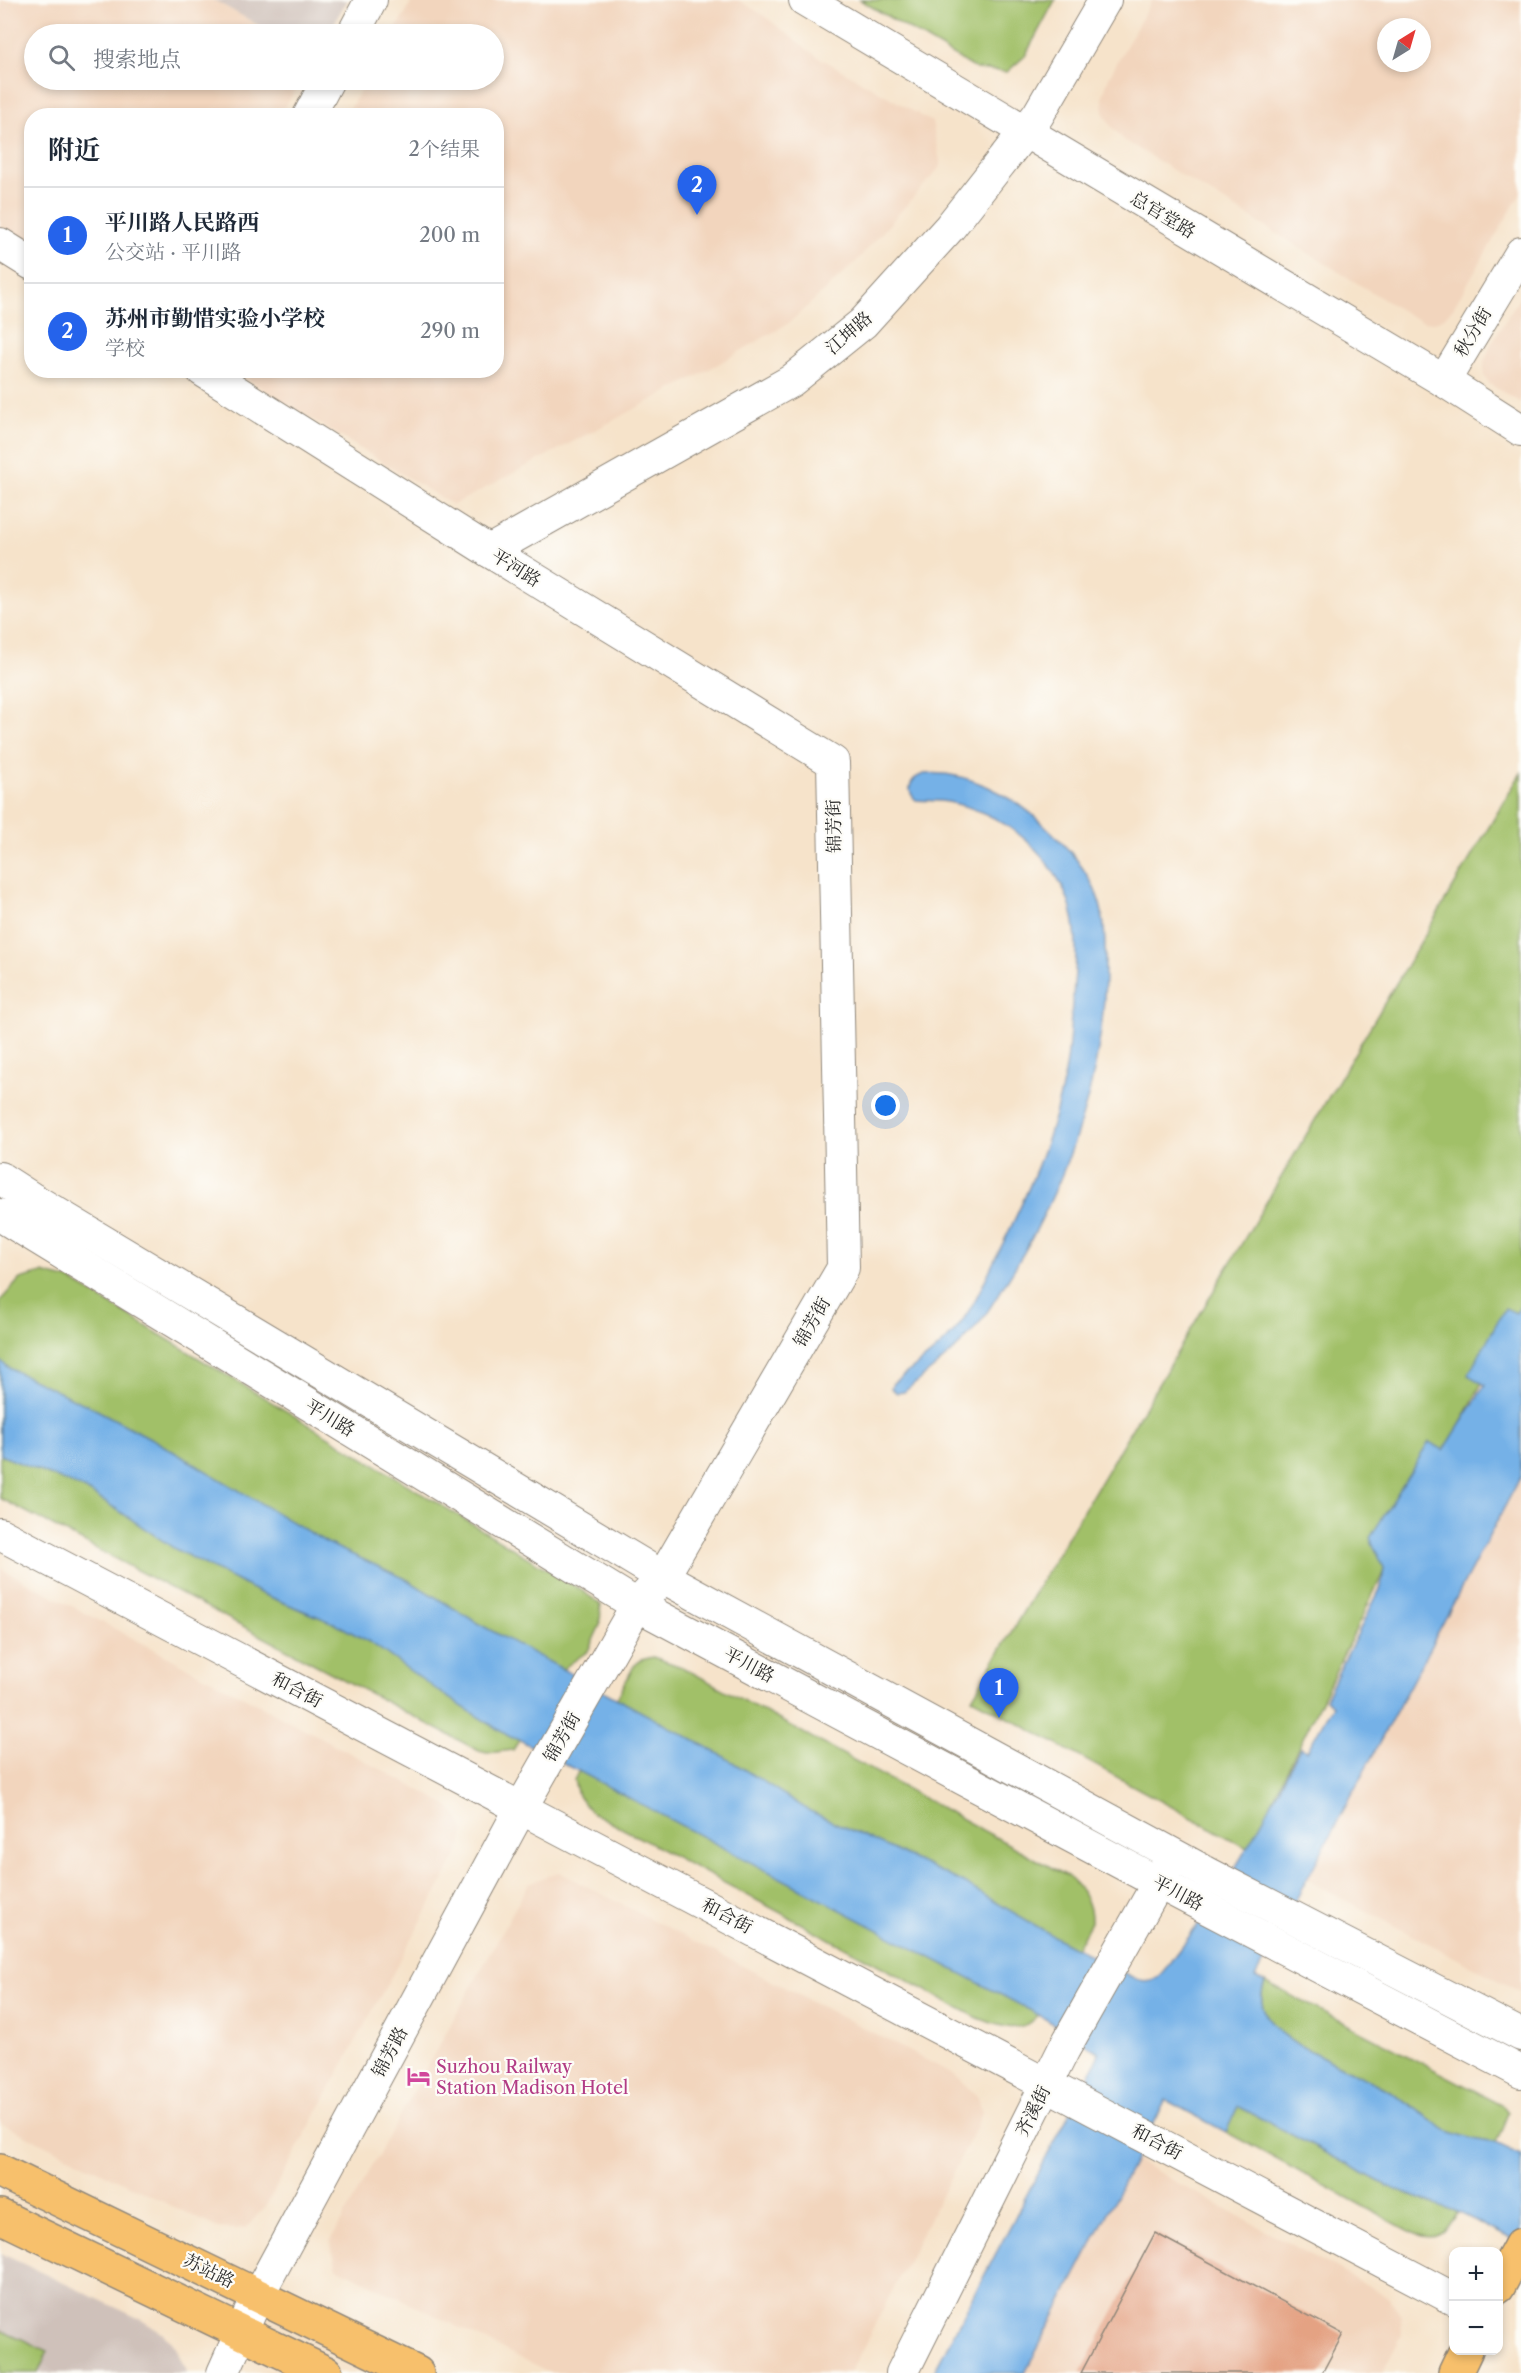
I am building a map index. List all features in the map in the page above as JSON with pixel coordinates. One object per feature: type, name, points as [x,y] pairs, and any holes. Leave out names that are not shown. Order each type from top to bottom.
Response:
[{"type":"main road","name":"苏站路","points":[[0,2171],[417,2373]]},
{"type":"main road","points":[[0,2216],[326,2373]]},
{"type":"main road","points":[[1503,2278],[1518,2250]]},
{"type":"main road","points":[[1455,2373],[1464,2355]]},
{"type":"street","points":[[358,24],[371,0]]},
{"type":"street","name":"总官堂路","points":[[805,0],[1444,381],[1521,430]]},
{"type":"street","name":"江坤路","points":[[489,551],[792,381],[863,323],[950,227],[1038,115],[1105,0]]},
{"type":"street","points":[[313,108],[323,90]]},
{"type":"street","points":[[0,244],[24,259]]},
{"type":"street","name":"秋分街","points":[[1444,381],[1521,253]]},
{"type":"street","name":"平河路","points":[[215,378],[489,551],[832,762]]},
{"type":"street","name":"锦芳街","points":[[521,1808],[637,1605],[663,1577],[843,1268],[832,762]]},
{"type":"street","name":"平川路","points":[[0,1178],[663,1577],[1209,1874],[1521,2035]]},
{"type":"street","points":[[4,1227],[31,1198]]},
{"type":"street","name":"平川路","points":[[4,1227],[637,1605],[1157,1882],[1521,2072]]},
{"type":"street","name":"和合街","points":[[0,1534],[1449,2295]]},
{"type":"street","name":"锦芳路","points":[[223,2373],[258,2295],[521,1808]]},
{"type":"street","name":"齐溪街","points":[[902,2373],[1056,2089],[1064,2049],[1126,1936],[1174,1855]]},
{"type":"shaded area","points":[[0,0],[214,0],[256,24],[24,24],[24,90],[295,90],[284,108],[24,108],[24,245],[0,230]]},
{"type":"shaded area","points":[[214,0],[347,0],[334,24],[256,24]]},
{"type":"shaded area","points":[[413,0],[738,0],[763,15],[815,55],[932,122],[941,166],[855,263],[789,323],[699,375],[453,505],[244,378],[504,378],[504,108],[350,108],[361,90],[504,90],[504,24],[399,24]]},
{"type":"shaded area","points":[[1152,0],[1521,0],[1521,193],[1453,308],[1443,318],[1433,322],[1424,322],[1124,140],[1111,126],[1103,112],[1103,95],[1109,77]]},
{"type":"shaded area","points":[[1521,295],[1521,403],[1490,384],[1484,376],[1484,362],[1491,344]]},
{"type":"shaded area","points":[[1521,1476],[1521,1992],[1305,1879]]},
{"type":"shaded area","points":[[0,1568],[433,1797],[451,1809],[460,1819],[464,1832],[459,1852],[267,2204],[247,2227],[218,2228],[0,2123]]},
{"type":"shaded area","points":[[559,1872],[955,2075],[978,2097],[982,2112],[976,2128],[850,2373],[551,2373],[337,2267],[330,2242],[529,1883]]},
{"type":"shaded area","points":[[1135,2160],[1389,2297],[1401,2316],[1402,2335],[1382,2373],[1025,2373]]},
{"type":"shaded area","points":[[0,2253],[138,2318],[162,2333],[175,2346],[187,2373],[0,2373]]},
{"type":"green space","points":[[860,0],[1055,0],[1025,56],[1007,72],[976,69]]},
{"type":"green space","points":[[1521,773],[1521,1308],[1390,1559],[1249,1849],[972,1698]]},
{"type":"green space","points":[[42,1273],[70,1280],[583,1591],[601,1605],[600,1625],[588,1651],[564,1668],[513,1750],[487,1753],[479,1751],[0,1498],[0,1301],[20,1279]]},
{"type":"green space","points":[[653,1657],[682,1667],[1067,1876],[1088,1902],[1091,1922],[1039,2015],[1025,2025],[1017,2027],[1002,2026],[978,2018],[591,1812],[578,1796],[574,1780],[634,1666],[641,1660]]},
{"type":"green space","points":[[1265,1982],[1501,2104],[1508,2113],[1496,2143],[1472,2139],[1446,2130],[1390,2091],[1291,2041],[1266,2016],[1262,2000]]},
{"type":"green space","points":[[1238,2106],[1395,2190],[1458,2212],[1443,2232],[1433,2237],[1409,2231],[1226,2132]]},
{"type":"green space","points":[[0,2329],[48,2351],[38,2373],[0,2373]]},
{"type":"water","points":[[924,774],[956,776],[988,786],[1017,803],[1060,840],[1084,870],[1096,892],[1104,929],[1105,972],[1103,1014],[1088,1096],[1076,1136],[1044,1214],[1025,1251],[979,1323],[941,1362],[904,1392],[897,1393],[891,1388],[893,1383],[936,1350],[964,1319],[1038,1166],[1054,1118],[1066,1068],[1076,958],[1071,909],[1058,879],[1047,862],[1019,834],[986,814],[948,802],[916,800],[910,788],[912,781]]},
{"type":"water","points":[[1521,1305],[1521,1476],[1255,1977],[1265,1982],[1262,2000],[1266,2016],[1291,2041],[1390,2091],[1446,2130],[1472,2139],[1496,2143],[1521,2155],[1521,2244],[1458,2212],[1395,2190],[1238,2106],[1226,2132],[1166,2100],[1025,2373],[933,2373],[1096,2063],[1099,2052],[1039,2015],[520,1740],[510,1737],[447,1697],[371,1643],[336,1624],[260,1593],[175,1549],[84,1489],[0,1455],[0,1361],[11,1369],[154,1440],[329,1544],[406,1579],[481,1625],[723,1756],[808,1810],[960,1881],[1062,1941],[1136,1979],[1147,1981],[1163,1972],[1210,1907],[1258,1828],[1300,1748],[1307,1751],[1333,1705],[1325,1699],[1381,1587],[1384,1568],[1370,1538],[1429,1442],[1444,1450],[1485,1385],[1468,1375],[1505,1308],[1516,1313]]},
{"type":"building","points":[[1155,2233],[1343,2334],[1322,2373],[1081,2373]]},
{"type":"place","name":"苏州市勤惜实验小学校","points":[[697,215]]},
{"type":"place","name":"平川路人民路西","points":[[999,1718]]},
{"type":"place","name":"Suzhou Railway Station Madison Hotel","points":[[418,2077]]}]
